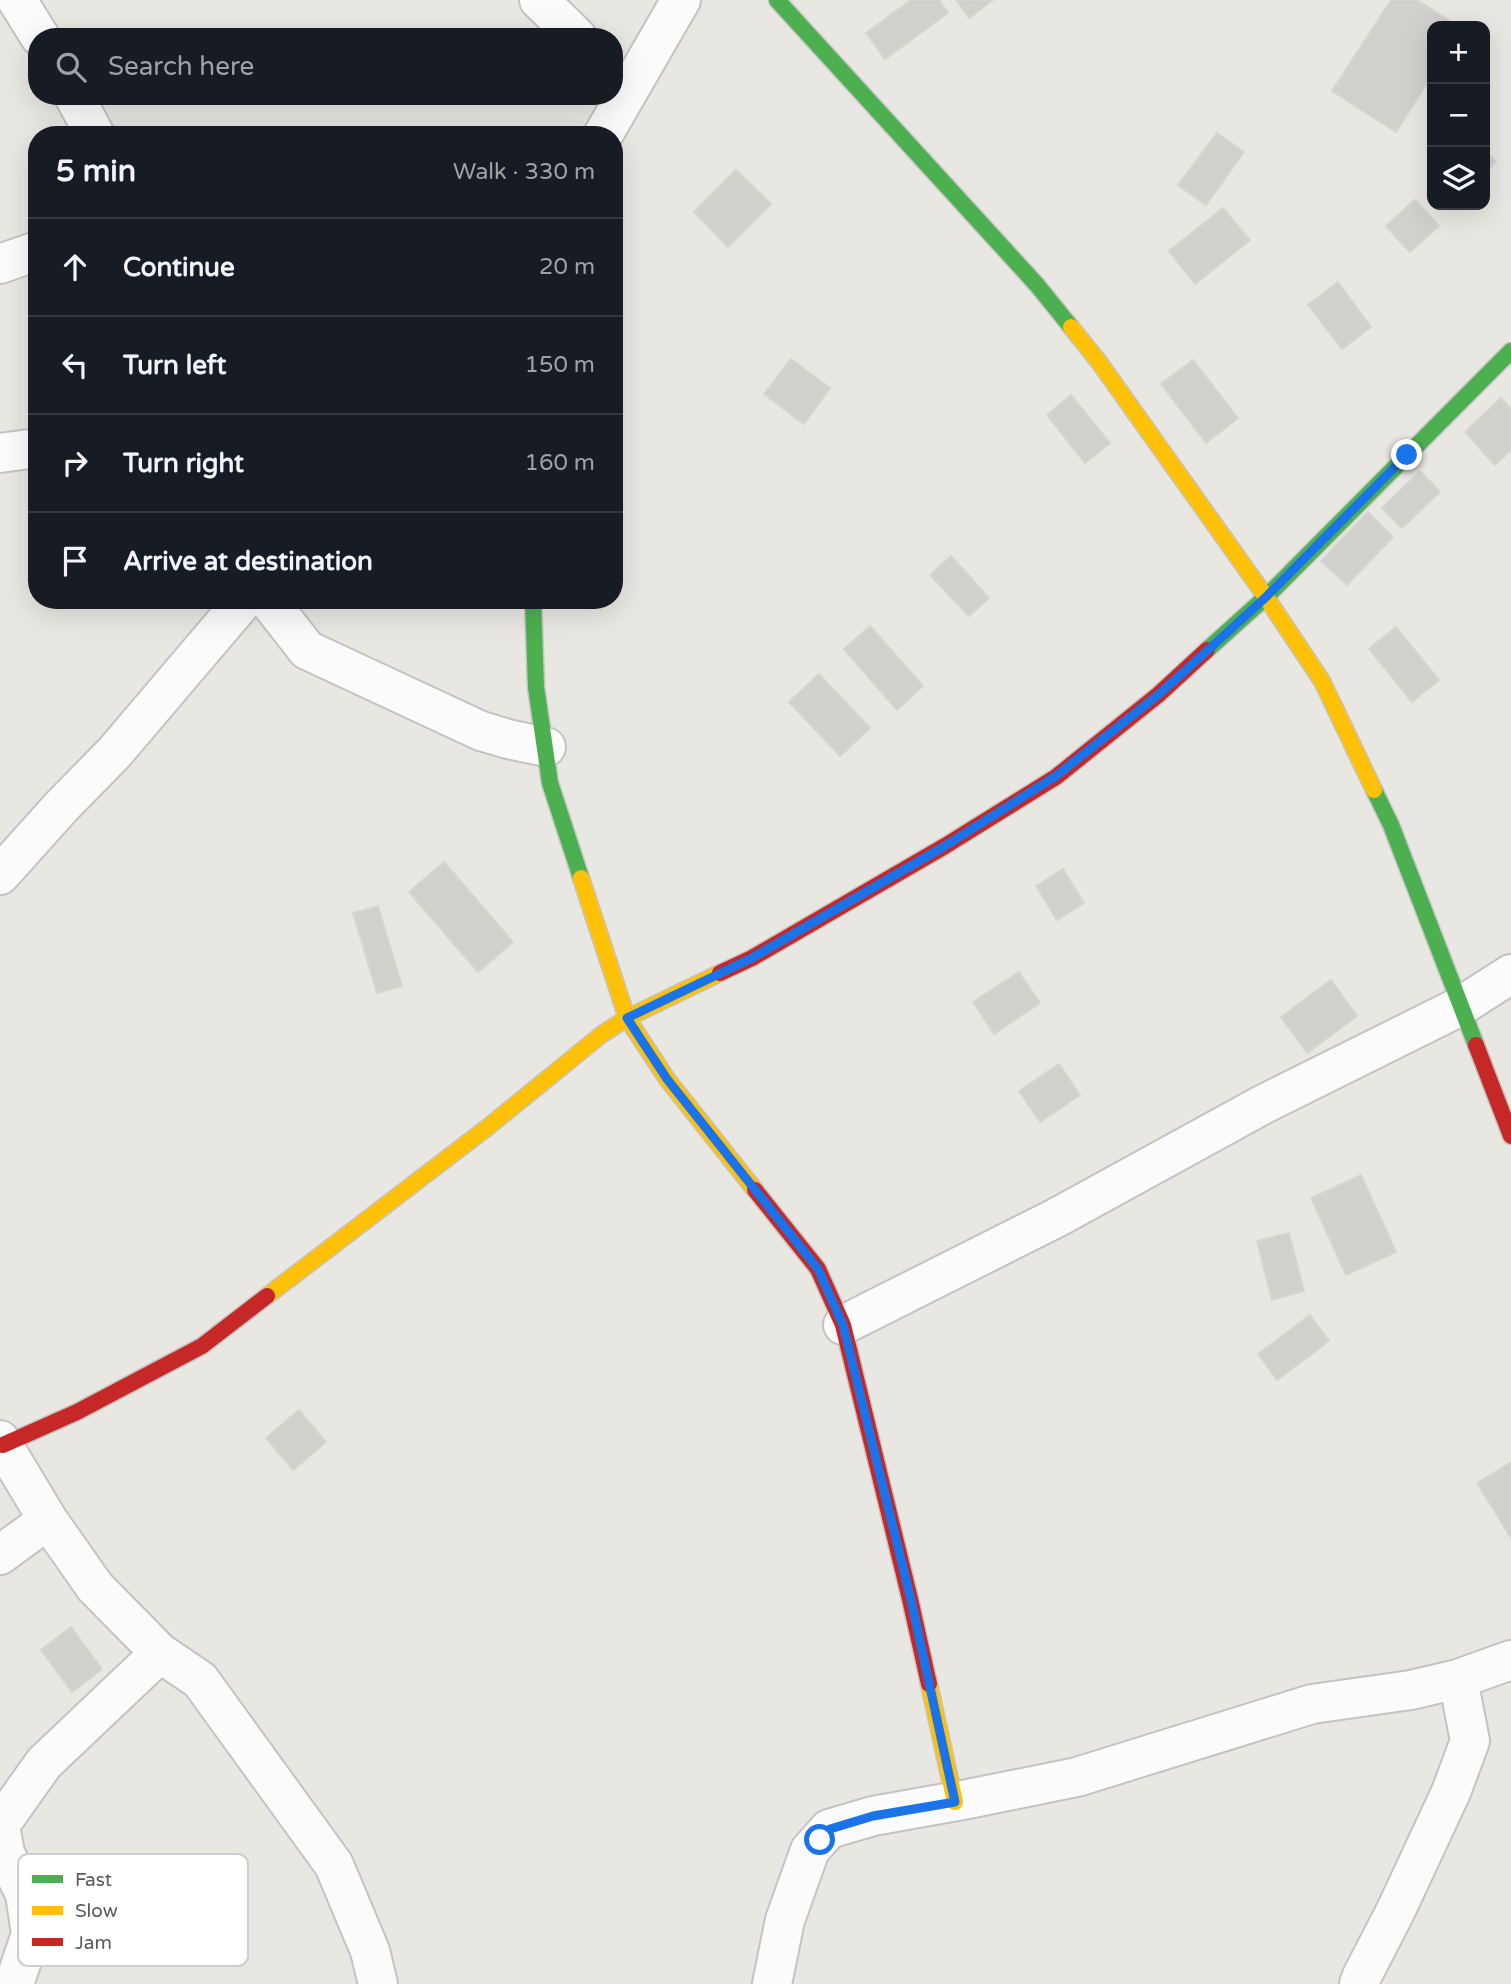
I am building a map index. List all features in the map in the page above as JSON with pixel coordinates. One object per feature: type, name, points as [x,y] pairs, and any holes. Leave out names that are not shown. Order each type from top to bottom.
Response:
[{"type":"street","points":[[17,0],[34,28]]},
{"type":"street","points":[[539,0],[568,28]]},
{"type":"street","points":[[623,80],[681,0]]},
{"type":"street","points":[[777,0],[1037,285],[1099,362],[1266,597],[1322,681],[1391,825],[1511,1136]]},
{"type":"street","points":[[79,105],[90,126]]},
{"type":"street","points":[[606,126],[614,105]]},
{"type":"street","points":[[0,264],[28,254]]},
{"type":"street","points":[[378,1984],[370,1951],[334,1865],[200,1680],[160,1653],[95,1587],[48,1520],[1,1442],[77,1412],[202,1346],[488,1128],[601,1035],[627,1018],[752,958],[945,846],[1056,776],[1158,695],[1266,597],[1511,351]]},
{"type":"street","points":[[0,453],[28,449]]},
{"type":"street","points":[[0,875],[114,753],[236,609]]},
{"type":"street","points":[[275,609],[307,650],[481,731],[546,747]]},
{"type":"street","points":[[533,609],[536,687],[551,783],[627,1018],[667,1079],[818,1269],[843,1325],[911,1600],[955,1802]]},
{"type":"street","points":[[843,1325],[1056,1218],[1264,1104],[1461,1006],[1511,974]]},
{"type":"street","points":[[0,1555],[48,1520]]},
{"type":"street","points":[[18,1880],[5,1853],[0,1826],[44,1763],[160,1653]]},
{"type":"street","points":[[772,1984],[785,1920],[810,1850],[830,1829],[873,1816],[1077,1777],[1312,1704],[1411,1690],[1458,1679],[1511,1660]]},
{"type":"street","points":[[1359,1984],[1451,1792],[1470,1741],[1458,1679]]},
{"type":"street","points":[[14,1984],[20,1966]]},
{"type":"building","points":[[911,0],[939,0],[948,13],[885,59],[866,33]]},
{"type":"building","points":[[956,0],[993,0],[969,18]]},
{"type":"building","points":[[1391,0],[1417,0],[1450,21],[1427,21],[1427,83],[1396,132],[1332,91]]},
{"type":"building","points":[[1217,133],[1244,152],[1206,205],[1178,185]]},
{"type":"building","points":[[1490,156],[1496,161],[1490,168]]},
{"type":"building","points":[[736,170],[771,204],[728,247],[694,212]]},
{"type":"building","points":[[1415,200],[1439,226],[1410,252],[1386,226]]},
{"type":"building","points":[[1223,208],[1250,240],[1195,284],[1169,251]]},
{"type":"building","points":[[1338,282],[1371,327],[1342,349],[1308,305]]},
{"type":"building","points":[[791,359],[830,388],[804,424],[764,394]]},
{"type":"building","points":[[1193,360],[1238,418],[1206,443],[1161,384]]},
{"type":"building","points":[[1071,395],[1110,443],[1085,463],[1047,415]]},
{"type":"building","points":[[1501,398],[1511,409],[1511,450],[1495,465],[1465,432]]},
{"type":"building","points":[[1420,471],[1440,492],[1402,528],[1382,508]]},
{"type":"building","points":[[1368,512],[1393,537],[1347,585],[1321,561]]},
{"type":"building","points":[[951,556],[989,598],[969,616],[930,575]]},
{"type":"building","points":[[870,626],[923,686],[897,710],[844,649]]},
{"type":"building","points":[[1396,627],[1439,680],[1412,702],[1369,649]]},
{"type":"building","points":[[819,674],[870,728],[840,756],[789,702]]},
{"type":"building","points":[[444,862],[513,942],[478,972],[409,892]]},
{"type":"building","points":[[1063,869],[1084,903],[1057,920],[1036,886]]},
{"type":"building","points":[[378,906],[402,986],[377,993],[353,913]]},
{"type":"building","points":[[1019,972],[1040,1003],[994,1034],[973,1002]]},
{"type":"building","points":[[1331,980],[1357,1016],[1307,1053],[1281,1017]]},
{"type":"building","points":[[1059,1064],[1080,1095],[1040,1122],[1019,1091]]},
{"type":"building","points":[[1361,1175],[1396,1252],[1346,1275],[1311,1198]]},
{"type":"building","points":[[1289,1233],[1304,1291],[1272,1300],[1257,1241]]},
{"type":"building","points":[[1310,1315],[1329,1341],[1277,1380],[1258,1354]]},
{"type":"building","points":[[299,1410],[326,1442],[293,1470],[266,1438]]},
{"type":"building","points":[[1511,1464],[1511,1538],[1477,1483]]},
{"type":"building","points":[[71,1627],[102,1669],[72,1692],[41,1650]]},
{"type":"traffic: fast","points":[[777,0],[1037,285],[1071,327]]},
{"type":"traffic: fast","points":[[1207,650],[1266,597],[1511,351]]},
{"type":"traffic: fast","points":[[533,609],[536,687],[550,783],[581,878]]},
{"type":"traffic: fast","points":[[1374,790],[1391,825],[1476,1045]]},
{"type":"traffic: slow","points":[[1071,327],[1099,362],[1266,597],[1322,681],[1374,790]]},
{"type":"traffic: slow","points":[[581,878],[627,1018],[667,1079],[755,1190]]},
{"type":"traffic: slow","points":[[267,1296],[488,1127],[601,1035],[627,1018],[720,973]]},
{"type":"traffic: slow","points":[[929,1684],[955,1802]]},
{"type":"traffic: jam","points":[[720,973],[752,958],[945,846],[1056,777],[1158,695],[1207,650]]},
{"type":"traffic: jam","points":[[1476,1045],[1511,1136]]},
{"type":"traffic: jam","points":[[755,1190],[818,1269],[843,1325],[929,1684]]},
{"type":"traffic: jam","points":[[3,1445],[77,1412],[202,1346],[267,1296]]},
{"type":"route","points":[[820,1840],[830,1829],[873,1816],[955,1802],[911,1600],[843,1325],[818,1269],[667,1079],[627,1018],[752,958],[945,846],[1056,776],[1158,695],[1230,630],[1407,455]]}]
